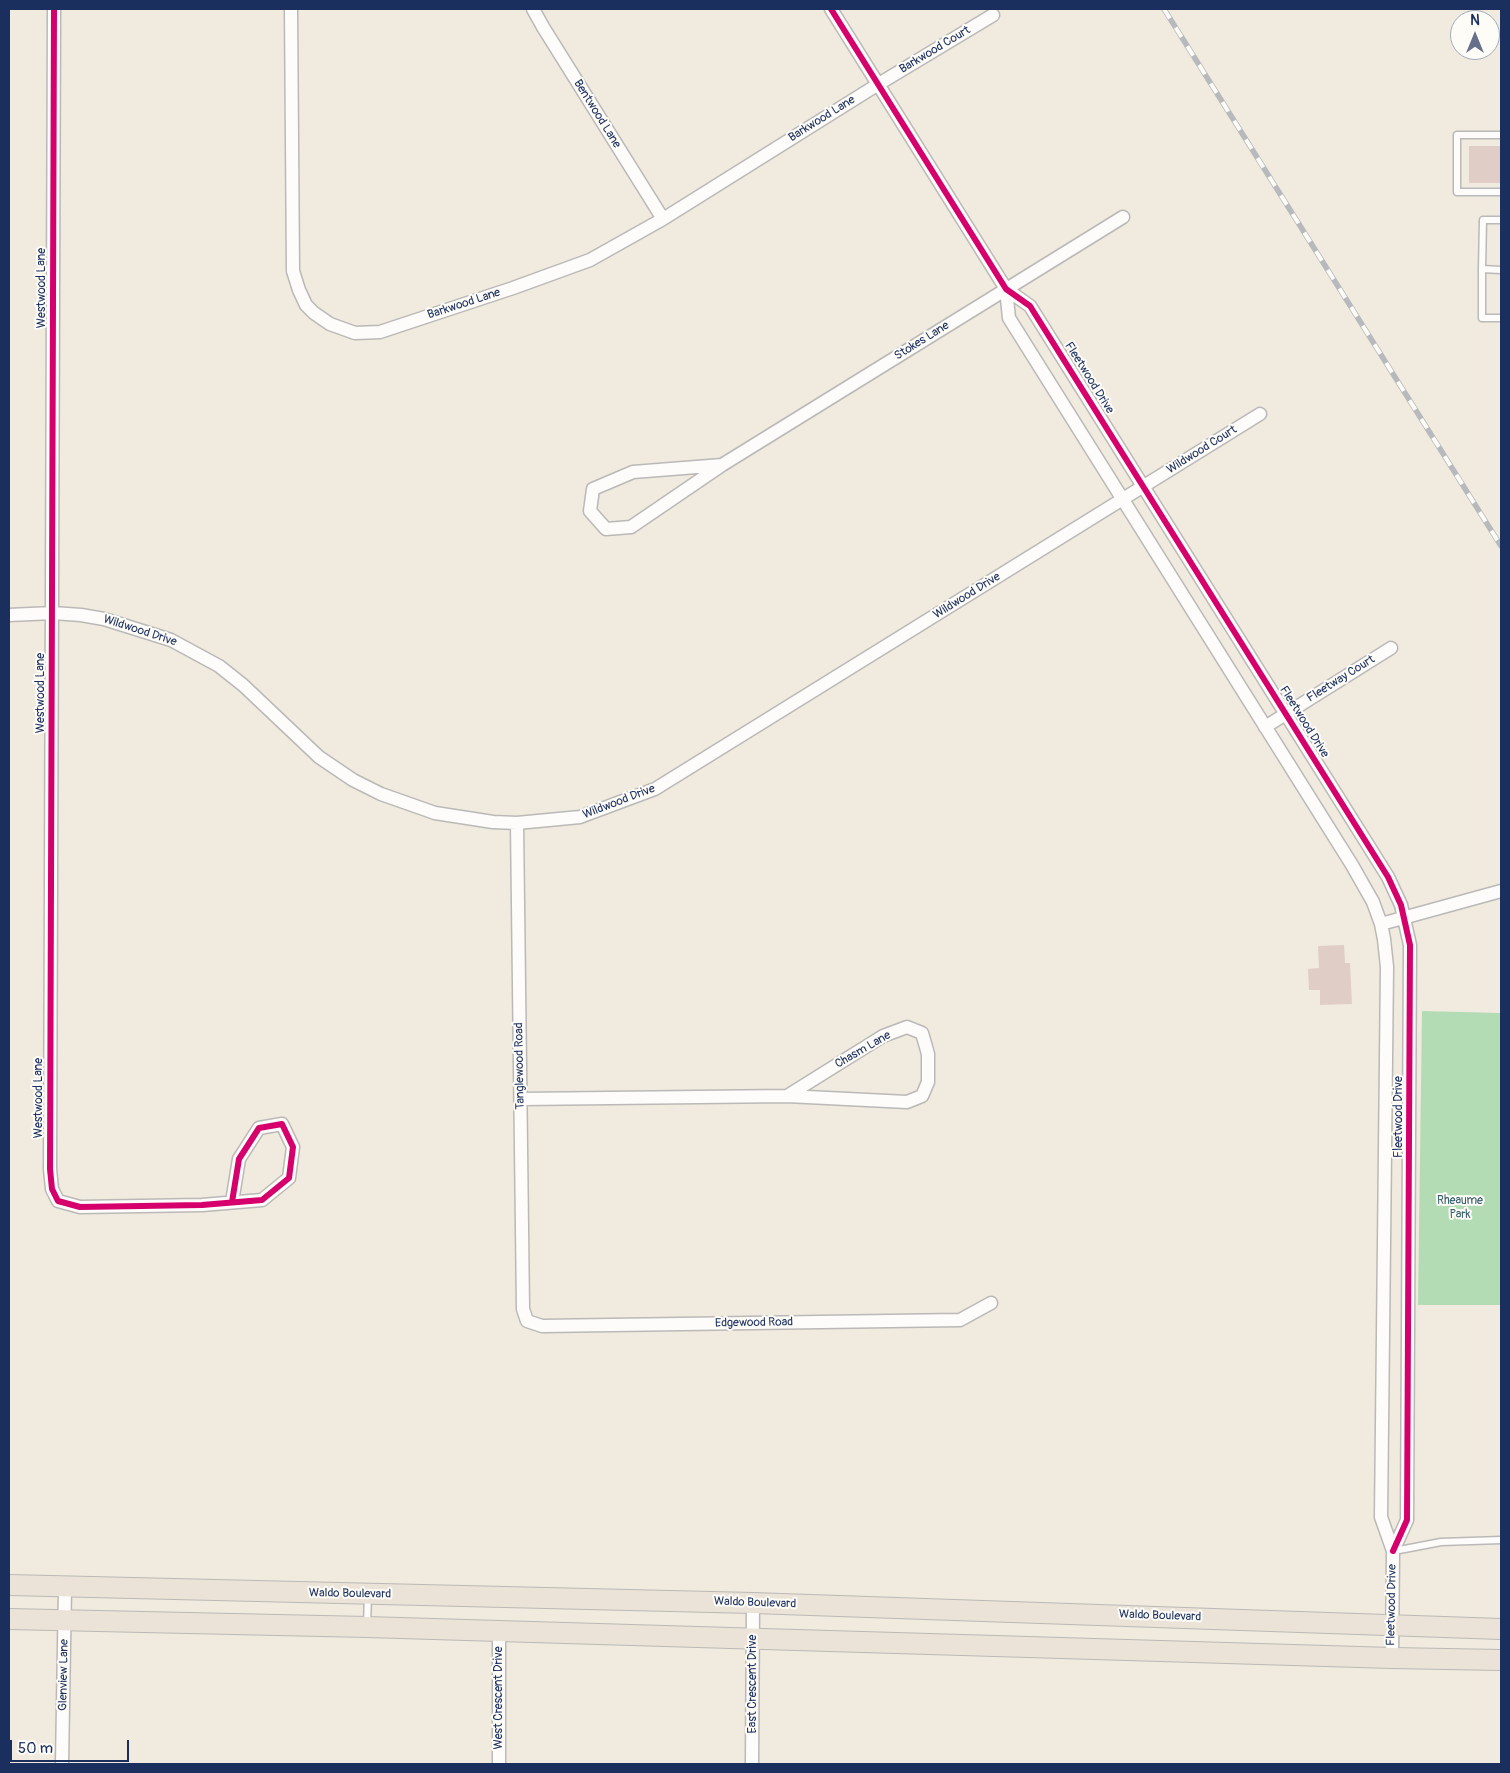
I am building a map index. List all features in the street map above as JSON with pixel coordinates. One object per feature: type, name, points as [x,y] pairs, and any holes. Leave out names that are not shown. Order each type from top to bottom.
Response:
[{"type":"main road","name":"Waldo Boulevard","points":[[9,1585],[753,1603],[1501,1629]]},
{"type":"main road","points":[[9,1619],[367,1627],[1501,1660]]},
{"type":"street","name":"Westwood Lane","points":[[54,9],[50,1169],[52,1189],[58,1201],[80,1207],[202,1205],[262,1200],[289,1178],[293,1147],[282,1124],[258,1128],[239,1158],[232,1202]]},
{"type":"street","name":"Barkwood Lane","points":[[291,9],[293,271],[298,290],[306,305],[330,324],[355,333],[380,332],[513,288],[590,260],[663,219],[877,85]]},
{"type":"street","name":"Bentwood Lane","points":[[533,9],[663,219]]},
{"type":"street","name":"Fleetwood Drive","points":[[831,9],[1006,289],[1030,306],[1388,876],[1401,905],[1410,945],[1407,1520],[1393,1552]]},
{"type":"street","name":"Barkwood Court","points":[[877,85],[993,15]]},
{"type":"street","name":"Stokes Lane","points":[[722,465],[633,472],[593,489],[590,511],[606,529],[632,527],[722,465],[1123,217]]},
{"type":"street","name":"Fleetwood Drive","points":[[1006,289],[1010,318],[1352,865],[1373,902],[1381,924],[1386,967],[1381,1517],[1393,1552],[1392,1658]]},
{"type":"street","name":"Wildwood Court","points":[[1144,486],[1260,414]]},
{"type":"street","name":"Wildwood Drive","points":[[9,615],[52,613],[104,618],[162,637],[196,653],[219,666],[243,685],[319,757],[354,780],[380,794],[435,813],[492,822],[517,824],[580,817],[655,789],[1144,486]]},
{"type":"street","name":"Fleetway Court","points":[[1265,727],[1391,648]]},
{"type":"street","name":"Tanglewood Road","points":[[517,824],[523,1309]]},
{"type":"street","points":[[1381,924],[1501,892]]},
{"type":"street","name":"Chasm Lane","points":[[520,1099],[788,1096],[906,1102],[922,1096],[928,1082],[928,1054],[922,1033],[907,1027],[883,1036],[788,1096]]},
{"type":"street","name":"Edgewood Road","points":[[523,1309],[527,1322],[542,1326],[960,1320],[991,1303]]},
{"type":"street","name":"Glenview Lane","points":[[62,1764],[65,1587]]},
{"type":"street","name":"East Crescent Drive","points":[[752,1764],[753,1603]]},
{"type":"street","name":"West Crescent Drive","points":[[499,1631],[499,1764]]},
{"type":"lane","points":[[1501,135],[1457,134],[1457,192],[1501,192]]},
{"type":"lane","points":[[1501,220],[1483,220],[1482,270],[1482,318],[1501,318]]},
{"type":"lane","points":[[1482,270],[1501,270]]},
{"type":"lane","points":[[1393,1552],[1441,1542],[1501,1540]]},
{"type":"lane","points":[[367,1627],[368,1594]]},
{"type":"green space","name":"Rheaume Park","points":[[1422,1011],[1501,1013],[1501,1305],[1418,1305]]},
{"type":"building","points":[[1469,146],[1501,146],[1501,183],[1469,183]]},
{"type":"building","points":[[1344,945],[1345,963],[1350,963],[1352,1004],[1320,1005],[1320,990],[1309,990],[1308,969],[1319,968],[1318,946]]},
{"type":"railway","points":[[1164,9],[1501,546]]},
{"type":"cycle path","points":[[54,9],[50,1169],[52,1189],[58,1201],[80,1207],[202,1205],[262,1200],[289,1178],[293,1147],[282,1124],[259,1128],[239,1159],[232,1202]]},
{"type":"cycle path","points":[[831,9],[1006,289],[1030,306],[1388,877],[1401,905],[1410,945],[1407,1520],[1393,1551]]}]
